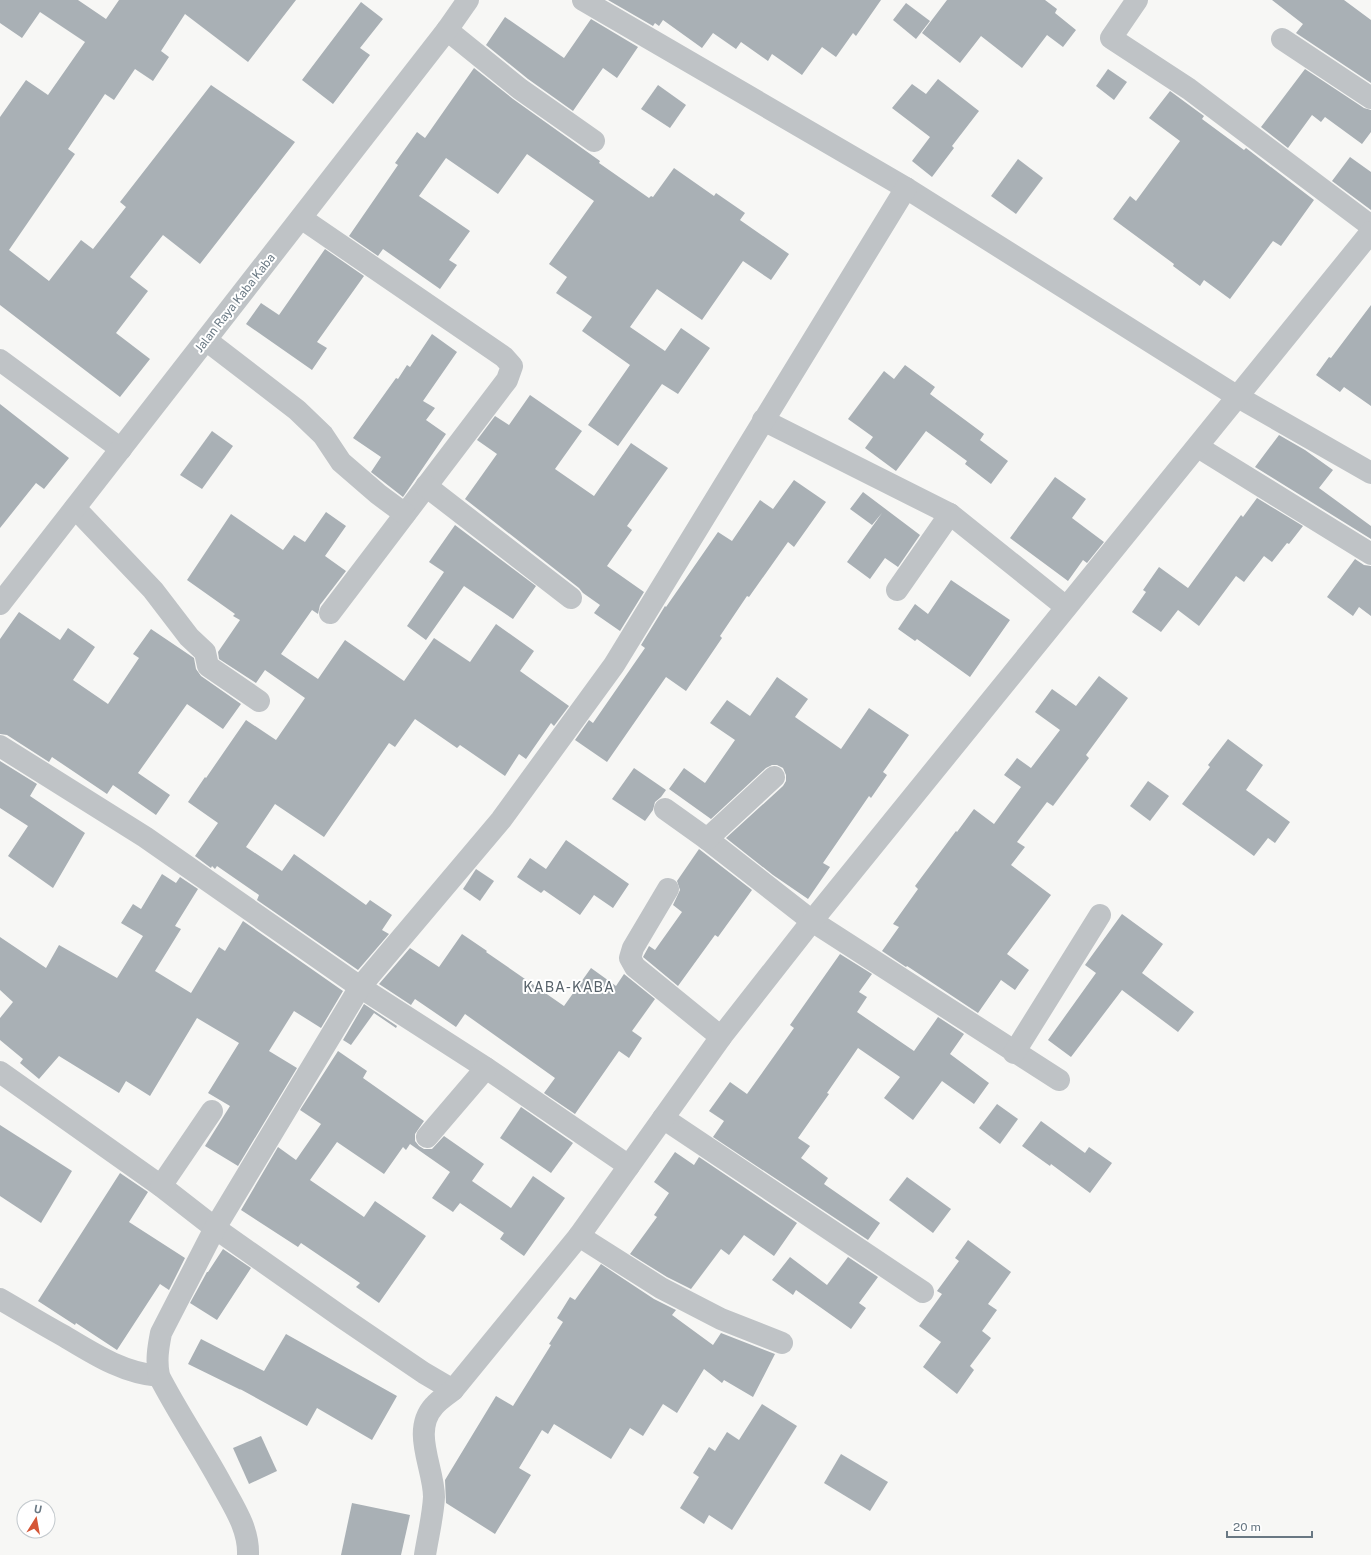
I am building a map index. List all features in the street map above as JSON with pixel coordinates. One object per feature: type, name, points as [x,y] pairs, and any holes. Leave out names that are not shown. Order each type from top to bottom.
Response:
[{"type":"street","name":"Jalan Raya Kaba Kaba","points":[[0,604],[447,30],[468,0]]},
{"type":"street","points":[[584,0],[906,188],[1238,397],[1371,472]]},
{"type":"street","points":[[1137,0],[1110,38],[1189,89],[1371,226]]},
{"type":"street","points":[[447,30],[520,89],[594,141]]},
{"type":"street","points":[[1282,39],[1371,98]]},
{"type":"street","points":[[248,1555],[249,1543],[244,1526],[210,1461],[159,1376],[157,1365],[161,1333],[216,1228],[360,987],[501,820],[614,665],[906,188]]},
{"type":"street","points":[[301,218],[504,357],[512,366],[507,380],[330,613]]},
{"type":"street","points":[[425,1555],[434,1498],[424,1438],[425,1422],[434,1405],[453,1390],[579,1236],[721,1037],[812,921],[1371,232]]},
{"type":"street","points":[[206,340],[297,410],[323,435],[340,462],[378,494],[405,514]]},
{"type":"street","points":[[0,360],[121,449]]},
{"type":"street","points":[[763,420],[950,514],[1066,607]]},
{"type":"street","points":[[1198,447],[1371,554]]},
{"type":"street","points":[[426,486],[571,598]]},
{"type":"street","points":[[75,508],[153,590],[189,637],[204,652],[208,666],[259,701]]},
{"type":"street","points":[[897,590],[950,514]]},
{"type":"street","points":[[0,746],[145,837],[360,987],[486,1068],[629,1166]]},
{"type":"street","points":[[707,839],[774,777]]},
{"type":"street","points":[[665,809],[707,839],[812,921],[1059,1080]]},
{"type":"street","points":[[668,889],[633,948],[630,958],[635,967],[721,1037]]},
{"type":"street","points":[[1014,1052],[1100,915]]},
{"type":"street","points":[[427,1137],[486,1068]]},
{"type":"street","points":[[0,1072],[162,1186],[216,1228],[343,1318],[424,1373],[453,1390]]},
{"type":"street","points":[[162,1186],[212,1111]]},
{"type":"street","points":[[663,1118],[923,1292]]},
{"type":"street","points":[[579,1236],[661,1288],[721,1319],[782,1343]]},
{"type":"street","points":[[0,1299],[93,1354],[127,1370],[144,1375],[159,1376]]},
{"type":"building","points":[[0,0],[78,0],[106,19],[119,0],[296,0],[248,62],[185,14],[161,51],[169,57],[153,81],[135,69],[114,100],[105,94],[68,149],[75,154],[9,250],[49,281],[81,240],[93,249],[126,207],[120,202],[211,85],[295,142],[200,264],[163,235],[130,277],[148,291],[116,333],[150,359],[120,397],[0,305],[0,117],[26,80],[48,95],[85,42],[40,12],[22,38],[0,23]]},
{"type":"building","points":[[608,0],[881,0],[856,36],[853,33],[836,57],[822,47],[802,75],[772,54],[768,61],[741,42],[736,49],[713,33],[702,48],[663,20],[659,26],[655,23],[653,26]]},
{"type":"building","points":[[947,0],[1045,0],[1057,9],[1055,13],[1076,30],[1063,47],[1047,35],[1022,68],[981,36],[960,63],[922,33]]},
{"type":"building","points":[[1272,0],[1344,0],[1371,20],[1371,83],[1296,33],[1303,24]]},
{"type":"building","points":[[361,2],[383,19],[360,48],[370,55],[333,104],[302,80]]},
{"type":"building","points":[[906,3],[930,21],[916,39],[893,20]]},
{"type":"building","points":[[505,17],[564,58],[591,19],[638,47],[617,78],[603,68],[573,111],[528,79],[486,45]]},
{"type":"building","points":[[474,68],[513,99],[600,161],[599,163],[649,198],[651,196],[653,197],[674,168],[714,196],[716,193],[745,213],[740,220],[789,254],[771,280],[743,261],[702,320],[657,289],[630,327],[665,351],[681,328],[710,348],[678,394],[662,384],[618,446],[588,425],[630,365],[582,331],[592,317],[556,293],[567,277],[549,264],[594,201],[527,154],[498,194],[446,158],[419,196],[470,231],[449,260],[457,265],[440,289],[383,249],[378,256],[349,236],[398,165],[395,163],[417,132],[425,138]]},
{"type":"building","points":[[1108,69],[1127,82],[1114,100],[1096,86]]},
{"type":"building","points":[[1305,69],[1364,108],[1371,110],[1371,132],[1362,144],[1325,117],[1321,122],[1312,115],[1288,148],[1261,127]]},
{"type":"building","points":[[938,79],[979,111],[952,146],[954,148],[932,177],[912,161],[930,137],[892,108],[912,84],[926,94]]},
{"type":"building","points":[[658,85],[686,105],[670,128],[641,109]]},
{"type":"building","points":[[1170,91],[1204,116],[1202,119],[1244,150],[1246,148],[1314,200],[1281,246],[1273,241],[1230,299],[1204,280],[1200,286],[1173,266],[1174,264],[1113,219],[1130,196],[1136,201],[1180,141],[1149,118]]},
{"type":"building","points":[[1350,157],[1371,172],[1371,210],[1332,181]]},
{"type":"building","points":[[1018,159],[1043,178],[1016,214],[991,196]]},
{"type":"building","points":[[325,249],[364,276],[317,342],[327,348],[312,370],[246,324],[261,303],[279,315]]},
{"type":"building","points":[[1371,305],[1371,406],[1344,387],[1340,392],[1316,375],[1329,357],[1331,358]]},
{"type":"building","points":[[432,334],[457,352],[423,401],[435,408],[426,420],[446,434],[403,497],[371,472],[381,457],[353,438],[396,378],[398,379],[407,365],[410,367]]},
{"type":"building","points":[[905,365],[935,387],[930,394],[984,434],[980,440],[1008,461],[991,484],[965,464],[967,461],[926,431],[896,471],[865,448],[873,437],[848,419],[884,371],[894,379]]},
{"type":"building","points":[[530,395],[582,431],[555,469],[594,496],[631,443],[668,468],[627,526],[632,530],[607,566],[644,592],[620,631],[594,613],[600,605],[465,499],[497,454],[477,440],[495,416],[509,425]]},
{"type":"building","points":[[0,404],[69,458],[44,489],[36,483],[0,528]]},
{"type":"building","points":[[212,431],[233,446],[202,489],[180,475]]},
{"type":"building","points":[[1279,435],[1305,450],[1333,470],[1319,488],[1371,526],[1371,539],[1255,467]]},
{"type":"building","points":[[1055,477],[1086,499],[1072,518],[1104,542],[1087,563],[1083,560],[1068,581],[1010,538]]},
{"type":"building","points":[[794,480],[826,502],[794,547],[788,542],[749,597],[747,596],[720,636],[722,638],[686,691],[666,677],[607,762],[575,740],[589,720],[593,723],[645,648],[641,645],[665,606],[666,607],[718,532],[732,541],[760,500],[773,509]]},
{"type":"building","points":[[863,492],[920,535],[898,567],[885,558],[870,579],[847,562],[882,513],[872,525],[850,509]]},
{"type":"building","points":[[1257,498],[1303,526],[1272,562],[1264,556],[1244,582],[1236,576],[1199,626],[1178,610],[1161,632],[1132,612],[1146,592],[1143,590],[1159,567],[1188,588],[1241,515],[1243,517]]},
{"type":"building","points":[[326,512],[346,526],[325,556],[346,571],[320,605],[318,614],[312,610],[281,654],[318,679],[345,640],[404,681],[434,638],[470,662],[496,624],[534,651],[520,671],[569,706],[554,726],[551,723],[526,759],[519,754],[505,776],[460,745],[457,748],[415,719],[395,747],[389,743],[324,837],[275,804],[246,847],[282,871],[294,854],[366,905],[370,900],[392,915],[382,930],[389,934],[358,970],[257,900],[259,895],[217,866],[215,869],[212,866],[211,868],[195,856],[218,823],[188,802],[246,720],[276,740],[305,698],[265,670],[256,683],[219,659],[218,652],[240,620],[233,616],[235,614],[187,580],[231,514],[283,550],[294,535],[305,542]]},
{"type":"building","points":[[455,525],[536,586],[513,619],[464,586],[426,640],[407,626],[444,572],[429,562]]},
{"type":"building","points":[[1355,559],[1364,565],[1371,566],[1371,616],[1359,607],[1353,616],[1327,597]]},
{"type":"building","points":[[951,580],[1010,620],[970,677],[917,639],[915,641],[898,629],[915,604],[928,614]]},
{"type":"building","points":[[19,612],[60,640],[68,628],[95,647],[73,680],[108,704],[139,658],[133,654],[151,629],[194,658],[196,669],[201,676],[241,704],[223,729],[187,704],[138,773],[170,795],[156,815],[113,785],[107,794],[52,757],[49,762],[7,735],[0,734],[0,639]]},
{"type":"building","points":[[1099,676],[1128,698],[1086,755],[1089,758],[1053,806],[1047,802],[1017,842],[1025,847],[1011,865],[1051,895],[1007,954],[1029,970],[1015,990],[1001,980],[978,1013],[882,951],[899,927],[893,924],[918,889],[915,886],[956,831],[957,832],[974,809],[994,824],[1021,787],[1004,775],[1017,758],[1031,768],[1060,730],[1035,712],[1052,689],[1076,706]]},
{"type":"building","points":[[777,677],[808,699],[795,717],[841,749],[869,708],[909,735],[883,772],[887,775],[871,798],[869,796],[823,863],[830,867],[808,899],[773,875],[726,838],[783,786],[786,781],[786,775],[783,768],[777,765],[772,765],[766,768],[711,819],[669,789],[684,768],[705,783],[735,740],[710,723],[727,700],[750,716]]},
{"type":"building","points":[[1228,739],[1263,765],[1246,790],[1290,822],[1275,843],[1268,838],[1254,856],[1182,804],[1210,767],[1208,765]]},
{"type":"building","points":[[0,761],[37,784],[30,796],[85,833],[53,888],[8,856],[28,826],[0,808]]},
{"type":"building","points":[[634,768],[666,790],[655,802],[653,810],[645,821],[612,799]]},
{"type":"building","points":[[1148,781],[1169,796],[1150,821],[1130,806]]},
{"type":"building","points":[[566,840],[629,884],[613,908],[594,895],[580,915],[544,890],[541,893],[517,877],[530,858],[546,869]]},
{"type":"building","points":[[699,849],[752,890],[718,937],[715,935],[678,986],[643,957],[649,946],[655,950],[682,912],[673,905],[680,890],[677,881]]},
{"type":"building","points":[[476,869],[494,881],[480,901],[463,889]]},
{"type":"building","points":[[162,874],[176,883],[180,877],[198,889],[175,926],[181,929],[155,971],[191,993],[219,947],[225,951],[243,921],[343,991],[321,1028],[294,1011],[269,1051],[297,1068],[238,1166],[205,1146],[230,1106],[208,1093],[239,1043],[197,1018],[150,1096],[126,1081],[119,1093],[59,1056],[39,1079],[20,1063],[23,1059],[0,1040],[0,1018],[13,1002],[0,990],[0,937],[46,968],[59,945],[117,978],[143,936],[121,923],[133,904],[141,909]]},
{"type":"building","points":[[1122,914],[1163,944],[1142,973],[1194,1012],[1178,1032],[1122,990],[1071,1057],[1048,1040],[1096,973],[1085,965]]},
{"type":"building","points":[[462,934],[564,1006],[591,968],[616,986],[624,974],[655,999],[632,1031],[642,1038],[629,1058],[619,1051],[575,1114],[544,1093],[555,1078],[465,1014],[456,1027],[415,999],[411,1005],[379,984],[410,948],[439,967]]},
{"type":"building","points":[[840,954],[872,974],[859,992],[867,997],[857,1012],[914,1051],[938,1017],[964,1034],[950,1054],[989,1083],[974,1104],[942,1081],[913,1120],[884,1098],[900,1077],[858,1048],[827,1093],[829,1094],[798,1138],[810,1146],[801,1158],[828,1178],[824,1184],[880,1223],[868,1240],[713,1137],[724,1121],[709,1111],[730,1082],[747,1094],[794,1028],[790,1025]]},
{"type":"building","points":[[364,1004],[397,1026],[396,1028],[374,1013],[351,1045],[343,1040]]},
{"type":"building","points":[[338,1051],[367,1071],[363,1078],[424,1121],[415,1134],[415,1141],[419,1146],[424,1149],[432,1149],[444,1136],[484,1164],[472,1181],[511,1208],[533,1176],[565,1198],[524,1256],[500,1239],[504,1233],[460,1203],[453,1212],[432,1198],[450,1172],[410,1144],[406,1150],[403,1147],[384,1174],[337,1142],[310,1180],[364,1217],[375,1201],[426,1236],[379,1303],[356,1287],[360,1283],[301,1243],[298,1247],[241,1210],[278,1147],[296,1160],[321,1124],[300,1110]]},
{"type":"building","points":[[997,1104],[1018,1119],[1000,1144],[979,1128]]},
{"type":"building","points":[[521,1107],[573,1143],[551,1173],[500,1138]]},
{"type":"building","points":[[1041,1121],[1085,1153],[1089,1147],[1112,1163],[1090,1193],[1051,1164],[1050,1166],[1022,1146]]},
{"type":"building","points":[[0,1125],[72,1171],[41,1223],[0,1196]]},
{"type":"building","points":[[675,1152],[694,1165],[699,1157],[797,1223],[774,1256],[744,1235],[729,1255],[721,1249],[691,1289],[667,1277],[630,1254],[657,1217],[654,1215],[669,1193],[654,1182]]},
{"type":"building","points":[[120,1173],[148,1192],[129,1222],[185,1258],[169,1290],[160,1284],[117,1350],[76,1323],[75,1325],[38,1301]]},
{"type":"building","points":[[907,1177],[951,1209],[933,1233],[889,1200]]},
{"type":"building","points":[[968,1240],[1011,1272],[988,1304],[997,1310],[982,1331],[991,1338],[970,1366],[974,1370],[957,1394],[923,1367],[941,1342],[919,1326],[942,1294],[937,1291],[959,1261],[955,1258]]},
{"type":"building","points":[[223,1249],[251,1268],[217,1320],[190,1303],[207,1272]]},
{"type":"building","points":[[790,1257],[827,1285],[848,1257],[878,1277],[859,1303],[866,1308],[851,1329],[796,1290],[793,1295],[772,1280]]},
{"type":"building","points":[[601,1264],[654,1299],[676,1310],[672,1315],[713,1345],[721,1333],[775,1354],[753,1397],[724,1380],[722,1383],[704,1369],[677,1413],[663,1404],[643,1436],[630,1428],[611,1459],[554,1424],[548,1434],[542,1430],[519,1468],[531,1475],[495,1534],[446,1503],[445,1480],[496,1396],[513,1406],[551,1345],[549,1344],[563,1322],[557,1318],[570,1297],[575,1300]]},
{"type":"building","points":[[286,1334],[397,1396],[372,1440],[317,1408],[307,1426],[240,1389],[241,1390],[188,1364],[201,1339],[264,1371]]},
{"type":"building","points":[[762,1404],[797,1426],[732,1530],[709,1515],[704,1524],[680,1508],[699,1477],[693,1473],[709,1447],[715,1451],[727,1432],[739,1440]]},
{"type":"building","points":[[261,1436],[277,1471],[249,1484],[233,1448]]},
{"type":"building","points":[[841,1454],[888,1482],[870,1511],[824,1483]]},
{"type":"building","points":[[352,1503],[410,1515],[401,1555],[341,1555]]},
{"type":"district","name":"KABA-KABA","points":[[569,987]]}]
